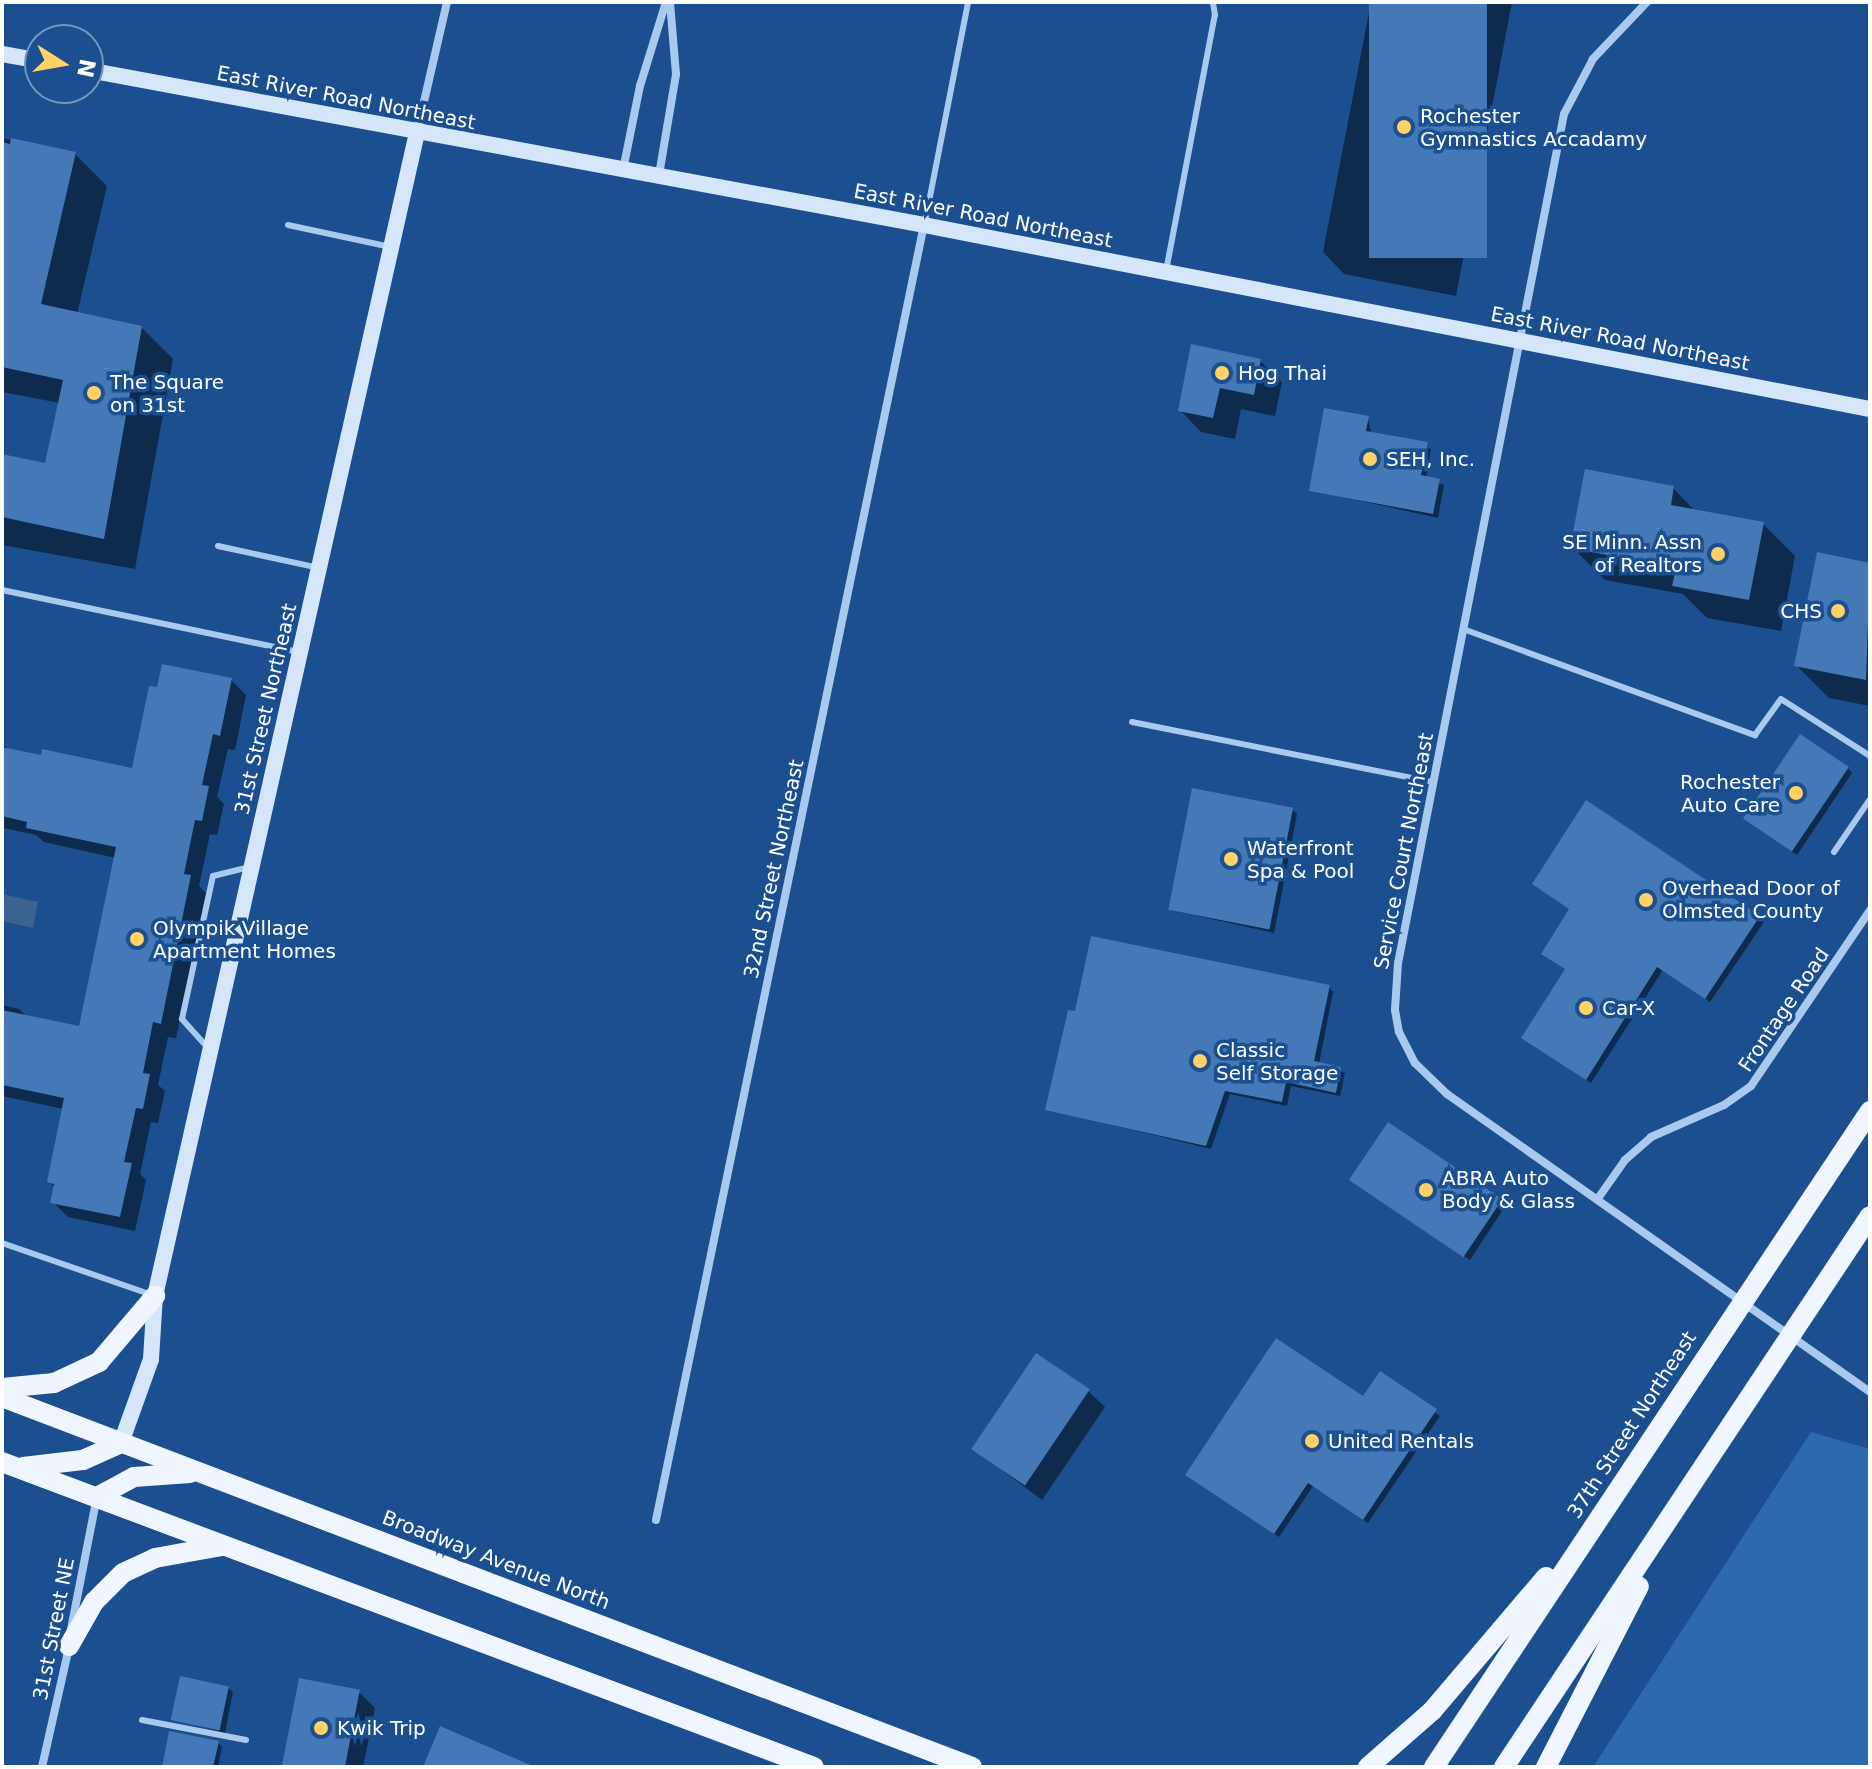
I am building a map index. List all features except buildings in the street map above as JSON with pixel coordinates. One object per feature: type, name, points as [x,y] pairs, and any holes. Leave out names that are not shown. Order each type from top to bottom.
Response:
[{"type":"main road","name":"37th Street Northeast","points":[[1434,1767],[1870,1111]]},
{"type":"main road","points":[[1504,1767],[1870,1216]]},
{"type":"main road","points":[[2,1388],[54,1383],[99,1362],[155,1296]]},
{"type":"main road","name":"Broadway Avenue North","points":[[2,1397],[972,1767]]},
{"type":"main road","points":[[8,1465],[83,1460],[121,1443]]},
{"type":"main road","points":[[8,1465],[814,1767]]},
{"type":"main road","points":[[97,1497],[109,1486],[134,1477],[198,1473]]},
{"type":"main road","points":[[1368,1767],[1432,1711],[1500,1635],[1626,1478]]},
{"type":"main road","points":[[1546,1767],[1686,1496]]},
{"type":"main road","points":[[69,1646],[94,1602],[123,1573],[187,1549],[226,1545]]},
{"type":"main road","points":[[730,1735],[791,1767]]},
{"type":"street","points":[[417,132],[447,2]]},
{"type":"street","points":[[623,170],[640,86],[668,2]]},
{"type":"street","points":[[659,176],[676,74],[668,2]]},
{"type":"street","name":"Service Court Northeast","points":[[1647,2],[1593,59],[1564,114],[1394,987],[1399,1032],[1430,1080],[1870,1392]]},
{"type":"street","points":[[2,54],[24,58]]},
{"type":"street","name":"East River Road Northeast","points":[[104,73],[1520,338],[1870,409]]},
{"type":"street","name":"31st Street Northeast","points":[[121,1443],[151,1359],[155,1296],[417,132]]},
{"type":"street","name":"32nd Street Northeast","points":[[656,1520],[924,225]]},
{"type":"street","name":"Frontage Road","points":[[1599,1197],[1625,1160],[1651,1137],[1724,1105],[1751,1086],[1870,910]]},
{"type":"street","name":"31st Street NE","points":[[42,1767],[97,1497]]},
{"type":"lane","points":[[924,225],[968,2]]},
{"type":"lane","points":[[1166,271],[1215,15],[1213,2]]},
{"type":"lane","points":[[288,225],[391,247]]},
{"type":"lane","points":[[218,546],[319,568]]},
{"type":"lane","points":[[2,590],[299,652]]},
{"type":"lane","points":[[1463,629],[1755,735],[1781,699],[1870,756]]},
{"type":"lane","points":[[1132,722],[1433,782]]},
{"type":"lane","points":[[1834,852],[1870,799]]},
{"type":"lane","points":[[1862,811],[1870,817]]},
{"type":"lane","points":[[210,1050],[182,1019],[213,876],[251,866]]},
{"type":"lane","points":[[2,1243],[155,1296]]},
{"type":"lane","points":[[142,1720],[246,1740]]},
{"type":"shaded area","points":[[2,894],[38,902],[33,928],[2,921]]},
{"type":"shaded area","points":[[1811,1432],[1870,1449],[1870,1767],[1593,1767]]},
{"type":"place","name":"Rochester Gymnastics Accadamy","points":[[1404,127]]},
{"type":"place","name":"Hog Thai","points":[[1222,373]]},
{"type":"place","name":"The Square on 31st","points":[[94,393]]},
{"type":"place","name":"SEH, Inc.","points":[[1370,459]]},
{"type":"place","name":"SE Minn. Assn of Realtors","points":[[1718,554]]},
{"type":"place","name":"CHS","points":[[1838,611]]},
{"type":"place","name":"Rochester Auto Care","points":[[1796,793]]},
{"type":"place","name":"Waterfront Spa & Pool","points":[[1231,859]]},
{"type":"place","name":"Overhead Door of Olmsted County","points":[[1646,900]]},
{"type":"place","name":"Olympik Village Apartment Homes","points":[[137,939]]},
{"type":"place","name":"Car-X","points":[[1586,1008]]},
{"type":"place","name":"Classic Self Storage","points":[[1200,1061]]},
{"type":"place","name":"ABRA Auto Body & Glass","points":[[1426,1190]]},
{"type":"place","name":"United Rentals","points":[[1312,1441]]},
{"type":"place","name":"Kwik Trip","points":[[321,1728]]}]
